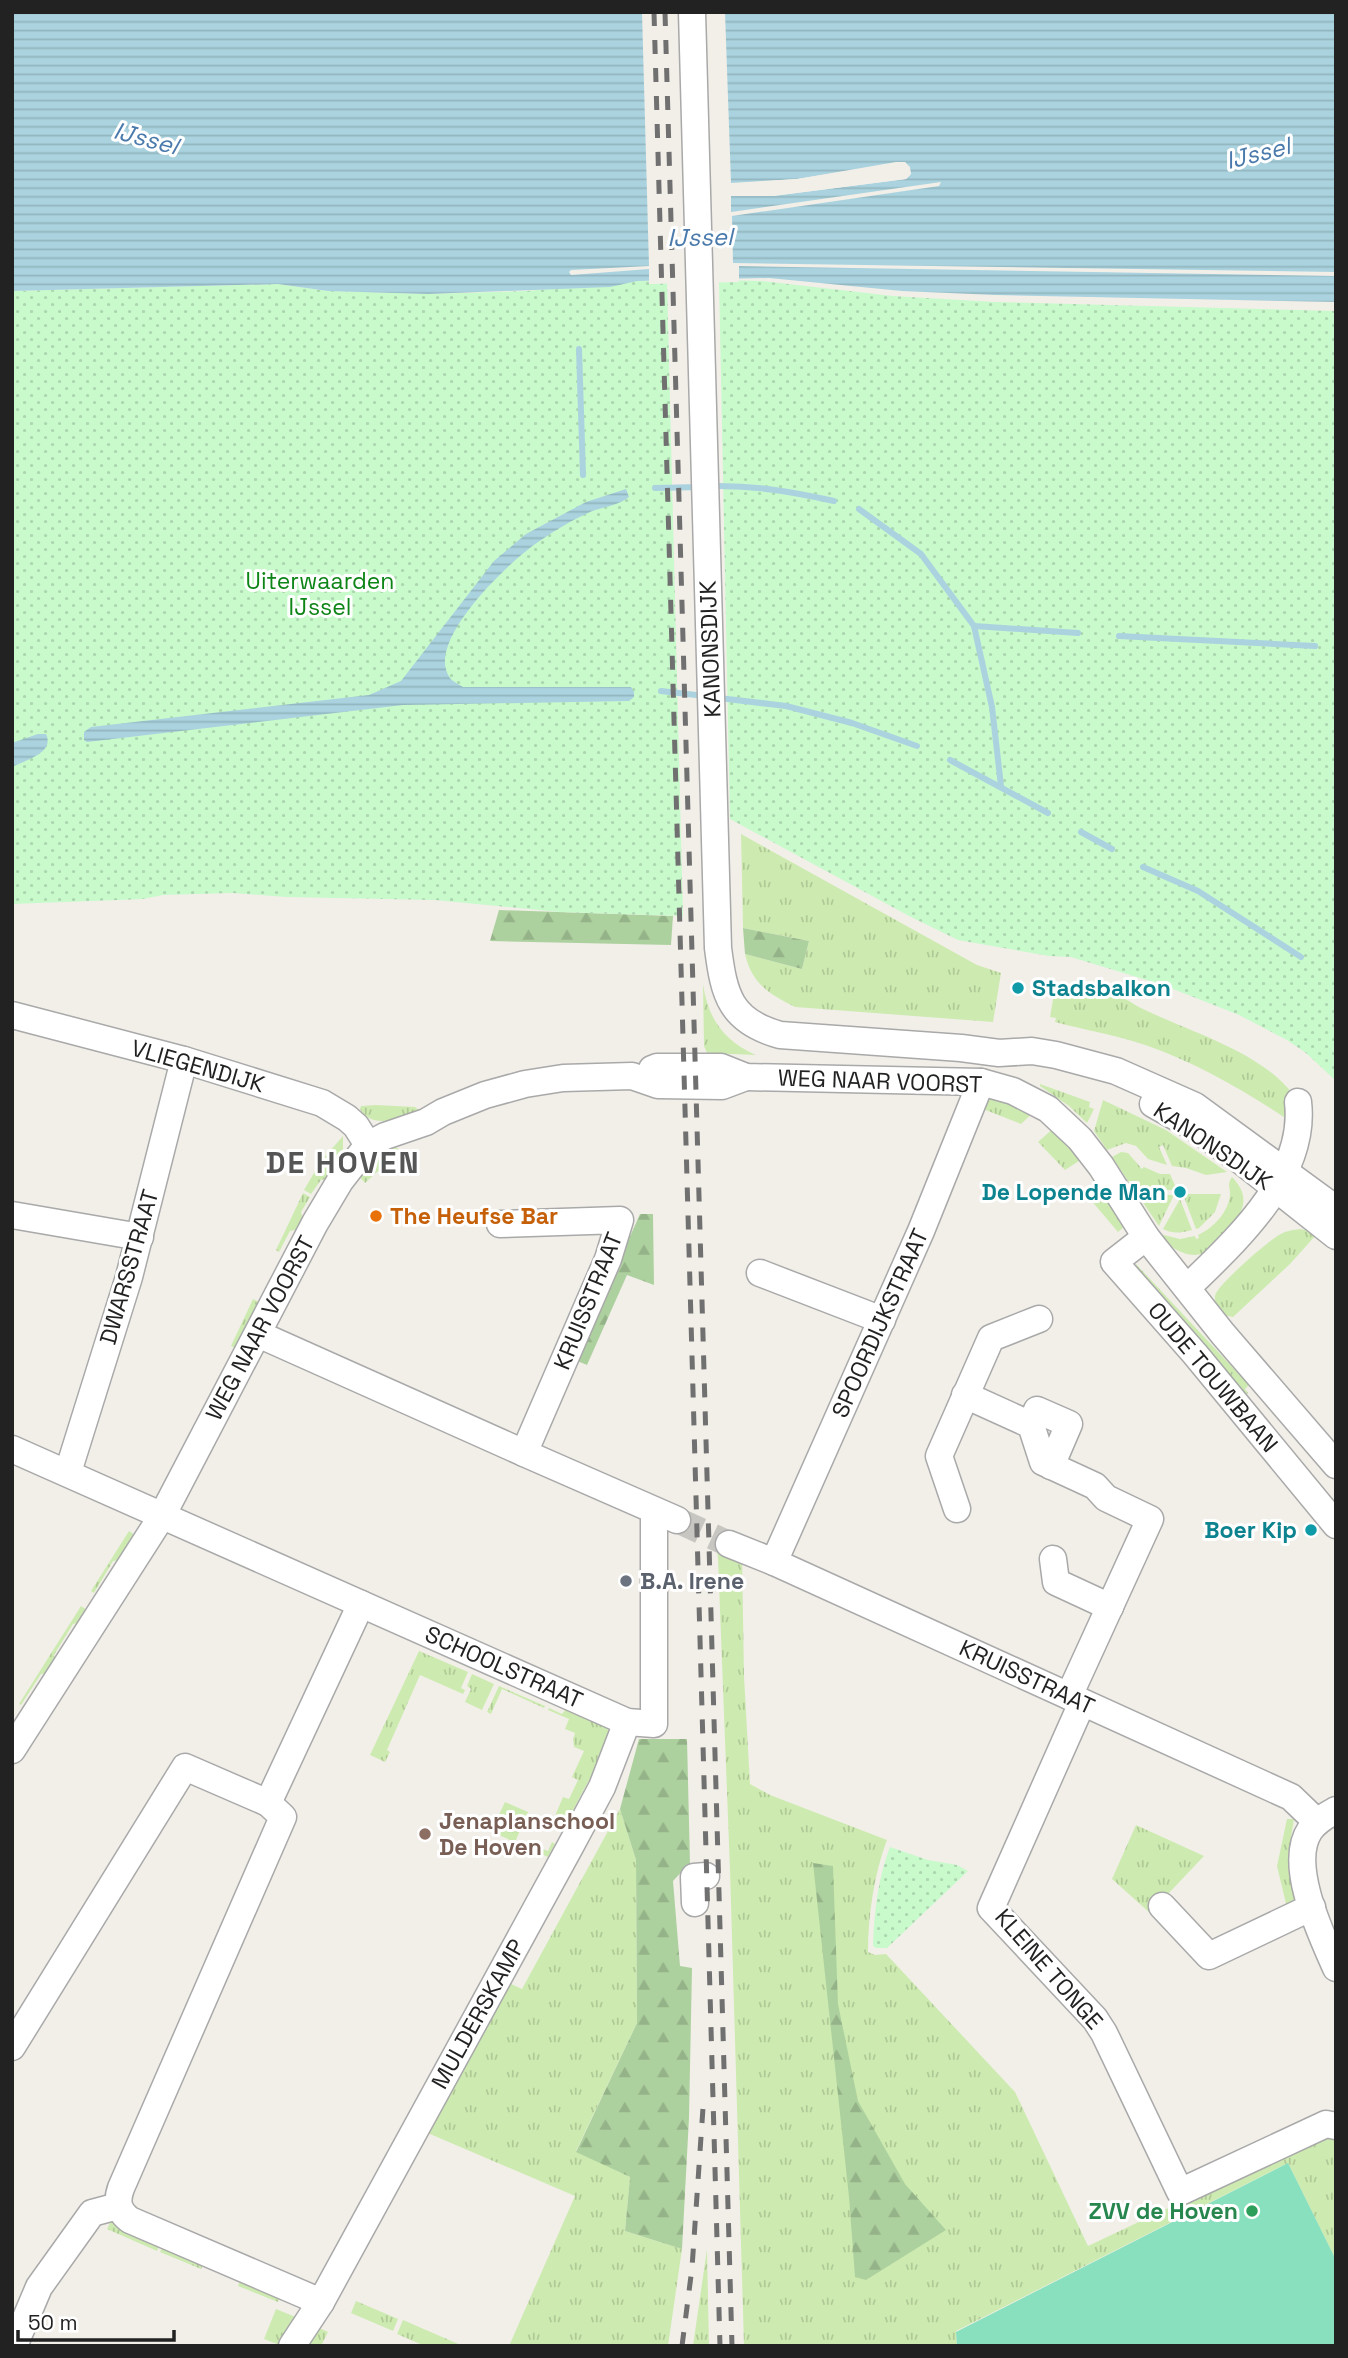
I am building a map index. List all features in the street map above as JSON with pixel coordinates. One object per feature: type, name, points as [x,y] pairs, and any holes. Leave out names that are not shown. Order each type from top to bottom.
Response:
[{"type":"street","name":"KANONSDIJK","points":[[692,12],[718,948],[722,977],[733,1007],[746,1020],[765,1031],[797,1037],[999,1053],[1032,1051],[1116,1072],[1195,1106],[1279,1179],[1336,1236]]},
{"type":"street","name":"VLIEGENDIJK","points":[[12,1015],[184,1060],[322,1103],[356,1126],[368,1145]]},
{"type":"street","name":"DWARSSTRAAT","points":[[68,1472],[140,1237],[184,1060]]},
{"type":"street","name":"WEG NAAR VOORST","points":[[12,1750],[162,1516],[295,1260],[352,1162],[368,1145],[385,1136],[426,1122],[464,1103],[506,1089],[563,1078],[632,1076],[657,1067],[721,1067],[746,1077],[981,1082],[1020,1094],[1048,1109],[1068,1126],[1101,1166],[1146,1237],[1223,1334],[1336,1465]]},
{"type":"street","name":"SPOORDIJKSTRAAT","points":[[774,1562],[882,1320],[981,1082]]},
{"type":"street","points":[[1187,1288],[1246,1230],[1279,1179],[1297,1140],[1300,1114],[1298,1102]]},
{"type":"street","name":"KANONSDIJK","points":[[1279,1179],[1336,1209]]},
{"type":"street","points":[[12,1214],[140,1237]]},
{"type":"street","name":"KRUISSTRAAT","points":[[500,1224],[620,1220],[608,1259],[524,1453]]},
{"type":"street","name":"OUDE TOUWBAAN","points":[[1146,1237],[1114,1262],[1195,1353],[1336,1525]]},
{"type":"street","points":[[760,1273],[882,1320]]},
{"type":"street","points":[[957,1509],[939,1456],[965,1395],[991,1338],[1039,1319]]},
{"type":"street","points":[[258,1334],[665,1516],[654,1724],[627,1722]]},
{"type":"street","points":[[965,1395],[1028,1423],[1043,1462],[1095,1486],[1106,1498],[1150,1518],[1110,1607],[1075,1700]]},
{"type":"street","points":[[1028,1423],[1037,1410],[1069,1424],[1051,1465]]},
{"type":"street","name":"SCHOOLSTRAAT","points":[[12,1449],[627,1722]]},
{"type":"street","name":"KRUISSTRAAT","points":[[729,1544],[1291,1797],[1326,1816]]},
{"type":"street","points":[[1053,1559],[1056,1582],[1110,1607]]},
{"type":"street","points":[[268,1803],[361,1604]]},
{"type":"street","name":"KLEINE TONGE","points":[[1075,1700],[991,1908],[1095,2019],[1180,2192],[1326,2123],[1336,2126]]},
{"type":"street","name":"MULDERSKAMP","points":[[292,2346],[321,2302],[587,1816],[610,1768],[627,1722]]},
{"type":"street","points":[[12,2047],[185,1767],[268,1803],[283,1817],[121,2188],[118,2206],[122,2214],[130,2220],[321,2302]]},
{"type":"street","points":[[1326,1816],[1305,1838],[1303,1870],[1312,1907],[1336,1968]]},
{"type":"street","points":[[695,1903],[694,1877],[706,1876]]},
{"type":"street","points":[[1162,1906],[1209,1956],[1312,1907]]},
{"type":"street","points":[[14,2346],[39,2287],[92,2213],[118,2206]]},
{"type":"green space","points":[[719,280],[762,281],[893,296],[995,302],[1336,311],[1336,1081],[1306,1053],[1287,1040],[1239,1015],[1163,985],[1071,957],[1049,956],[958,940],[730,819]]},
{"type":"green space","name":"Uiterwaarden IJssel","points":[[637,281],[667,281],[683,916],[559,912],[435,900],[286,897],[233,893],[12,904],[12,291],[278,284],[328,291],[428,294],[527,291]]},
{"type":"green space","points":[[741,834],[977,965],[1001,973],[993,1022],[795,1007],[763,987],[752,973],[745,954],[802,969],[809,941],[743,928]]},
{"type":"green space","points":[[499,910],[673,916],[671,945],[490,941]]},
{"type":"green space","points":[[743,928],[809,941],[802,969],[745,954]]},
{"type":"green space","points":[[1056,982],[1122,998],[1243,1054],[1278,1078],[1292,1093],[1293,1123],[1258,1100],[1184,1060],[1123,1038],[1055,1022],[1056,1018],[1050,1017]]},
{"type":"green space","points":[[703,984],[709,1008],[719,1027],[735,1043],[756,1055],[707,1053],[704,1046]]},
{"type":"green space","points":[[1040,1084],[1090,1102],[1089,1107],[1094,1109],[1087,1123],[1069,1106]]},
{"type":"green space","points":[[994,1097],[1034,1112],[1021,1124],[983,1109],[988,1100]]},
{"type":"green space","points":[[1103,1100],[1166,1130],[1227,1172],[1206,1175],[1172,1166],[1163,1145],[1159,1147],[1167,1165],[1148,1159],[1136,1146],[1126,1143],[1107,1150],[1094,1131]]},
{"type":"green space","points":[[361,1106],[415,1107],[420,1111],[380,1121],[366,1116],[360,1109]]},
{"type":"green space","points":[[1055,1127],[1082,1159],[1065,1170],[1038,1142]]},
{"type":"green space","points":[[343,1136],[343,1151],[331,1178],[321,1180],[311,1194],[304,1190],[321,1161]]},
{"type":"green space","points":[[394,1145],[400,1151],[365,1183],[358,1175],[374,1156]]},
{"type":"green space","points":[[1121,1152],[1128,1153],[1142,1169],[1144,1167],[1160,1174],[1170,1174],[1176,1188],[1134,1190],[1112,1157]]},
{"type":"green space","points":[[1232,1177],[1242,1192],[1243,1206],[1236,1219],[1211,1249],[1190,1255],[1164,1240],[1160,1234],[1180,1239],[1195,1236],[1196,1239],[1199,1238],[1198,1235],[1214,1224],[1227,1207]]},
{"type":"green space","points":[[1098,1183],[1124,1227],[1118,1232],[1084,1192]]},
{"type":"green space","points":[[303,1193],[310,1197],[301,1212],[304,1223],[301,1229],[290,1231],[279,1252],[276,1250]]},
{"type":"green space","points":[[1137,1194],[1174,1195],[1159,1226]]},
{"type":"green space","points":[[1186,1194],[1221,1194],[1215,1212],[1196,1229],[1184,1197]]},
{"type":"green space","points":[[1180,1199],[1192,1230],[1170,1232],[1163,1229]]},
{"type":"green space","points":[[640,1214],[653,1214],[654,1285],[627,1275],[587,1365],[575,1360]]},
{"type":"green space","points":[[1300,1229],[1316,1235],[1290,1264],[1233,1317],[1223,1315],[1215,1296],[1224,1283],[1273,1239]]},
{"type":"green space","points":[[1136,1264],[1249,1385],[1245,1389],[1248,1393],[1239,1401],[1134,1266]]},
{"type":"green space","points":[[253,1299],[261,1303],[237,1349],[231,1346]]},
{"type":"green space","points":[[129,1531],[138,1537],[123,1560],[113,1561],[94,1593],[91,1591]]},
{"type":"green space","points":[[716,1545],[742,1556],[744,1676],[750,1784],[770,1795],[887,1840],[873,1895],[868,1952],[875,1955],[886,1954],[1015,2092],[1088,2246],[1326,2133],[1336,2135],[1336,2260],[1288,2163],[956,2331],[957,2346],[744,2346],[730,1870]]},
{"type":"green space","points":[[81,1606],[90,1612],[83,1622],[73,1624],[54,1655],[56,1665],[52,1673],[41,1674],[21,1705],[19,1704]]},
{"type":"green space","points":[[419,1651],[468,1672],[461,1688],[465,1690],[463,1694],[420,1675],[387,1750],[390,1752],[385,1762],[370,1755]]},
{"type":"green space","points":[[472,1674],[494,1684],[482,1710],[465,1702],[471,1689],[467,1686]]},
{"type":"green space","points":[[499,1686],[545,1706],[544,1708],[502,1689],[491,1714],[487,1712]]},
{"type":"green space","points":[[549,1708],[562,1714],[566,1709],[605,1726],[609,1731],[598,1763],[563,1829],[552,1823],[563,1797],[569,1799],[578,1780],[572,1777],[584,1751],[574,1747],[575,1733],[565,1729],[569,1719],[548,1710]]},
{"type":"green space","points":[[639,1739],[687,1739],[690,1863],[673,1881],[680,1966],[692,1968],[689,2118],[682,2249],[625,2231],[630,2177],[576,2152],[637,2023],[636,1860],[620,1809]]},
{"type":"green space","points":[[505,1802],[528,1812],[516,1840],[512,1841],[499,1835],[496,1821]]},
{"type":"green space","points":[[620,1809],[636,1860],[637,2023],[576,2151],[630,2177],[625,2231],[682,2249],[668,2346],[509,2346],[575,2196],[423,2131],[505,1981],[522,1989]]},
{"type":"green space","points":[[1287,1819],[1294,1819],[1288,1855],[1289,1874],[1298,1908],[1288,1912],[1277,1866]]},
{"type":"green space","points":[[1136,1825],[1204,1856],[1150,1913],[1112,1879]]},
{"type":"green space","points":[[521,1840],[548,1851],[552,1842],[555,1844],[548,1857],[519,1844]]},
{"type":"green space","points":[[890,1847],[928,1860],[957,1865],[968,1871],[887,1948],[876,1948],[873,1946],[877,1896]]},
{"type":"green space","points":[[813,1863],[833,1866],[838,2004],[858,2101],[905,2184],[946,2230],[866,2280],[855,2277],[849,2197]]},
{"type":"green space","name":"ZVV de Hoven","points":[[1288,2163],[1336,2260],[1336,2346],[957,2346],[956,2332]]},
{"type":"green space","points":[[111,2221],[161,2242],[157,2251],[107,2229]]},
{"type":"green space","points":[[164,2244],[205,2261],[201,2269],[160,2252]]},
{"type":"green space","points":[[707,2249],[709,2346],[693,2346]]},
{"type":"green space","points":[[242,2277],[281,2294],[278,2302],[238,2286]]},
{"type":"green space","points":[[356,2301],[398,2319],[393,2331],[351,2313]]},
{"type":"green space","points":[[276,2309],[298,2318],[280,2345],[264,2339]]},
{"type":"green space","points":[[403,2320],[463,2346],[425,2346],[397,2334]]},
{"type":"green space","points":[[315,2326],[328,2332],[321,2346],[303,2346]]},
{"type":"water","name":"IJssel","points":[[12,12],[1336,12],[1336,302],[995,295],[902,291],[769,278],[637,281],[610,287],[428,294],[328,291],[278,284],[12,291]],"holes":[[[905,162],[911,174],[906,179],[773,196],[728,196],[721,189],[725,184],[797,179]]]},
{"type":"water","points":[[626,489],[629,497],[625,500],[570,522],[525,552],[491,583],[459,624],[449,644],[445,663],[450,678],[463,687],[631,687],[634,697],[629,701],[403,705],[87,742],[84,740],[84,732],[91,727],[369,695],[401,681],[494,561],[526,534],[586,502]]},
{"type":"water","points":[[46,734],[48,741],[43,751],[12,767],[12,743]]},
{"type":"pier","points":[[642,12],[725,12],[731,183],[797,179],[896,162],[905,162],[910,167],[911,174],[906,179],[773,196],[731,196],[731,212],[941,182],[939,186],[732,216],[733,263],[1336,272],[1336,276],[739,266],[739,282],[649,284],[649,269],[571,275],[569,272],[649,266]],"holes":[[[903,165],[907,169],[904,176],[772,192],[724,190],[727,187],[798,183]]]},
{"type":"waterway","points":[[579,349],[583,475]]},
{"type":"waterway","points":[[711,486],[773,490],[834,501]]},
{"type":"waterway","points":[[655,488],[701,487]]},
{"type":"waterway","points":[[859,509],[921,554],[974,626],[992,707],[1001,786]]},
{"type":"waterway","points":[[974,626],[1078,633]]},
{"type":"waterway","points":[[1119,636],[1315,646]]},
{"type":"waterway","points":[[661,691],[705,696]]},
{"type":"waterway","points":[[719,698],[786,706],[852,723],[917,746]]},
{"type":"waterway","points":[[950,760],[1048,813]]},
{"type":"waterway","points":[[1081,832],[1112,849]]},
{"type":"waterway","points":[[1143,867],[1198,891],[1301,957]]},
{"type":"tunnel","points":[[677,1520],[729,1544]]},
{"type":"railway","points":[[654,12],[720,2346]]},
{"type":"railway","points":[[665,12],[732,2346]]},
{"type":"railway","points":[[682,2346],[692,2268],[703,2108]]},
{"type":"place","name":"Stadsbalkon","points":[[1018,988]]},
{"type":"place","name":"De Lopende Man","points":[[1180,1192]]},
{"type":"place","name":"The Heufse Bar","points":[[376,1216]]},
{"type":"place","name":"Boer Kip","points":[[1311,1530]]},
{"type":"place","name":"B.A. Irene","points":[[626,1581]]},
{"type":"place","name":"Jenaplanschool De Hoven","points":[[425,1834]]},
{"type":"place","name":"ZVV de Hoven","points":[[1252,2211]]},
{"type":"district","name":"DE HOVEN","points":[[343,1162]]}]
